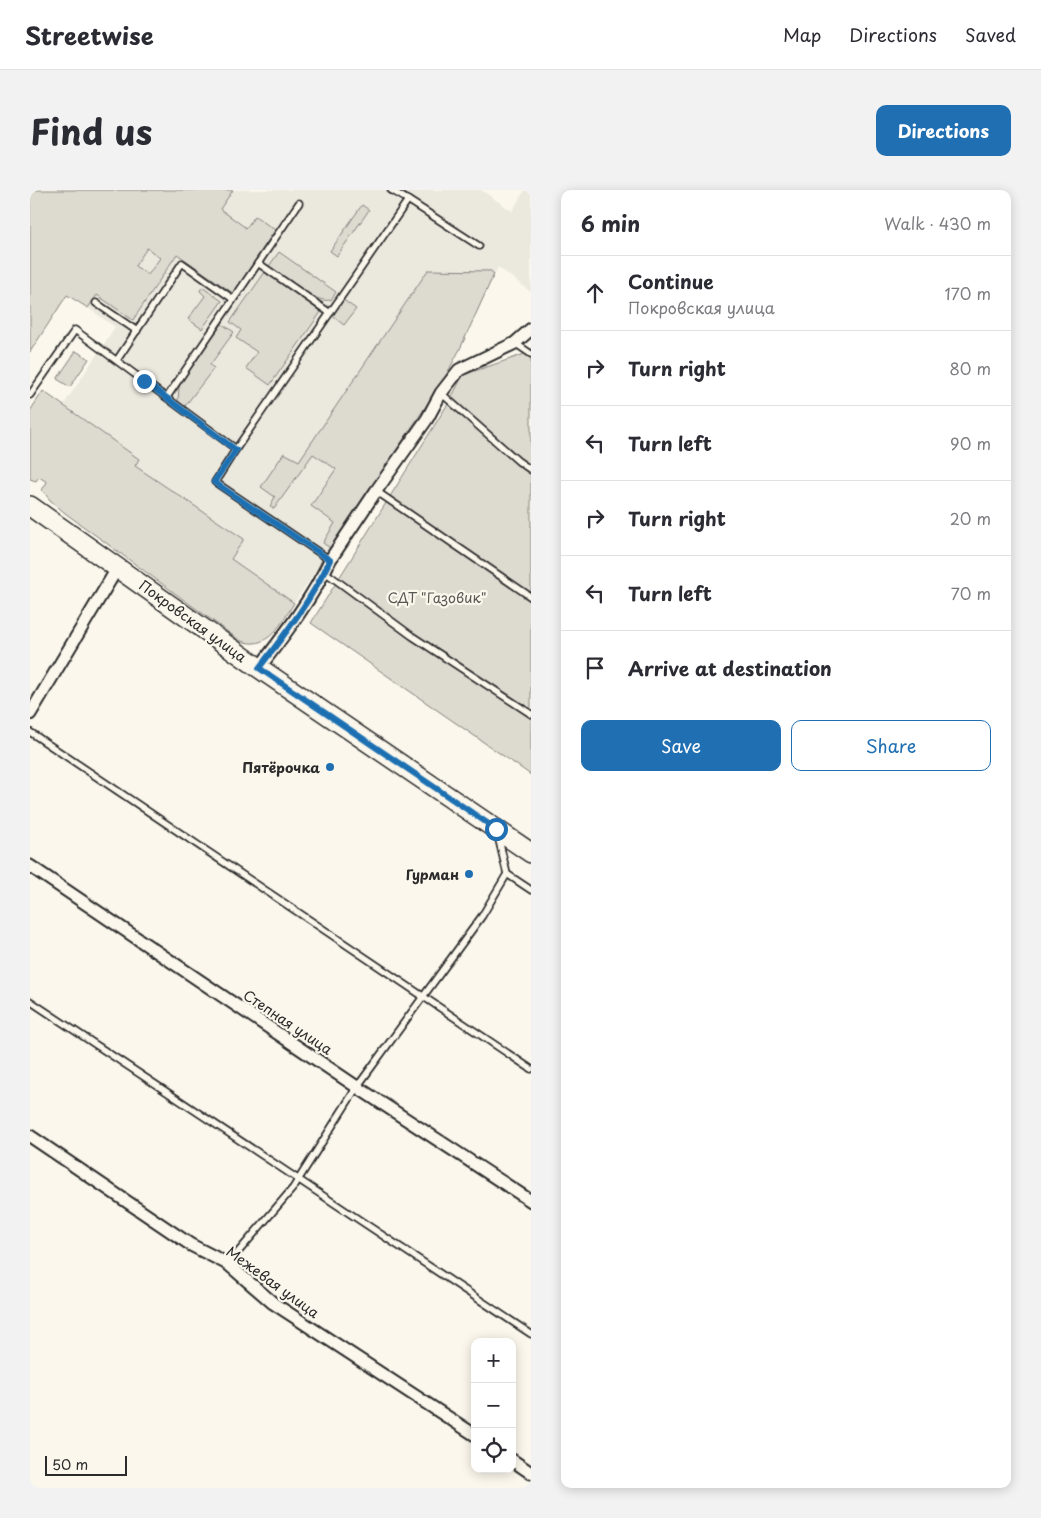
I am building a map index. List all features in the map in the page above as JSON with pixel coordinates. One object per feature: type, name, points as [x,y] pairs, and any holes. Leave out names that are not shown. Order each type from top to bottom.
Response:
[{"type":"main road","name":"Покровская улица","points":[[30,506],[259,668],[531,853]]},
{"type":"street","points":[[259,668],[292,624],[325,572],[330,560],[427,420],[441,393],[459,370],[515,343],[531,330]]},
{"type":"street","points":[[30,714],[118,567]]},
{"type":"street","name":"Степная улица","points":[[30,866],[357,1087],[531,1201]]},
{"type":"street","name":"Межевая улица","points":[[30,1136],[192,1245],[228,1264],[273,1303],[471,1432]]},
{"type":"street","points":[[516,1463],[531,1473]]},
{"type":"lane","points":[[391,190],[479,246]]},
{"type":"lane","points":[[330,560],[214,482],[408,200]]},
{"type":"lane","points":[[167,398],[299,203]]},
{"type":"lane","points":[[117,360],[182,263],[233,299]]},
{"type":"lane","points":[[258,263],[330,313]]},
{"type":"lane","points":[[96,303],[137,331]]},
{"type":"lane","points":[[30,395],[75,330],[236,450]]},
{"type":"lane","points":[[515,343],[531,354]]},
{"type":"lane","points":[[441,393],[518,461],[531,470]]},
{"type":"lane","points":[[376,491],[531,597]]},
{"type":"lane","points":[[325,572],[412,636],[531,714]]},
{"type":"lane","points":[[30,732],[531,1069]]},
{"type":"lane","points":[[496,829],[507,874],[531,890]]},
{"type":"lane","points":[[228,1264],[299,1179],[357,1087],[482,916],[507,874]]},
{"type":"lane","points":[[30,1001],[531,1334]]},
{"type":"shaded area","points":[[115,190],[481,190],[512,211],[525,190],[531,190],[531,292],[498,267],[443,381],[294,603],[45,433],[115,327],[88,308],[130,244]]},
{"type":"green space","points":[[30,190],[233,190],[220,209],[246,228],[255,216],[275,230],[233,293],[177,254],[133,320],[97,295],[88,308],[67,295],[30,352]],"holes":[[[147,248],[160,258],[148,275],[135,266]]]},
{"type":"green space","points":[[362,205],[369,210],[337,256],[330,251]]},
{"type":"green space","points":[[279,252],[336,292],[331,300],[316,298],[308,294],[269,266]]},
{"type":"green space","points":[[428,270],[491,271],[494,274],[460,349],[443,381],[330,548],[323,543],[335,523],[311,506],[336,469],[313,454],[274,509],[270,506],[275,497],[261,487],[284,453],[299,461]]},
{"type":"green space","points":[[265,272],[321,312],[270,385],[246,368],[257,352],[236,338],[241,330],[230,322]]},
{"type":"green space","points":[[202,287],[222,301],[202,329],[188,319],[205,296],[200,291]]},
{"type":"green space","points":[[342,299],[356,309],[344,325],[331,315]]},
{"type":"green space","points":[[222,324],[234,332],[210,365],[214,368],[185,406],[178,401],[179,387],[183,376]]},
{"type":"green space","name":"СДТ \"Газовик\"","points":[[531,348],[531,775],[311,623],[449,402],[463,375],[522,355]]},
{"type":"green space","points":[[76,351],[89,359],[70,387],[57,379]]},
{"type":"green space","points":[[43,391],[139,459],[135,466],[244,539],[231,559],[294,603],[279,627],[272,634],[258,643],[239,640],[65,513],[42,490],[47,482],[39,477],[36,481],[30,479],[30,411]]},
{"type":"place","name":"Пятёрочка","points":[[330,767]]},
{"type":"place","name":"Гурман","points":[[469,874]]},
{"type":"route","points":[[144,381],[236,450],[214,482],[330,560],[325,572],[292,624],[259,668],[496,829]]}]
